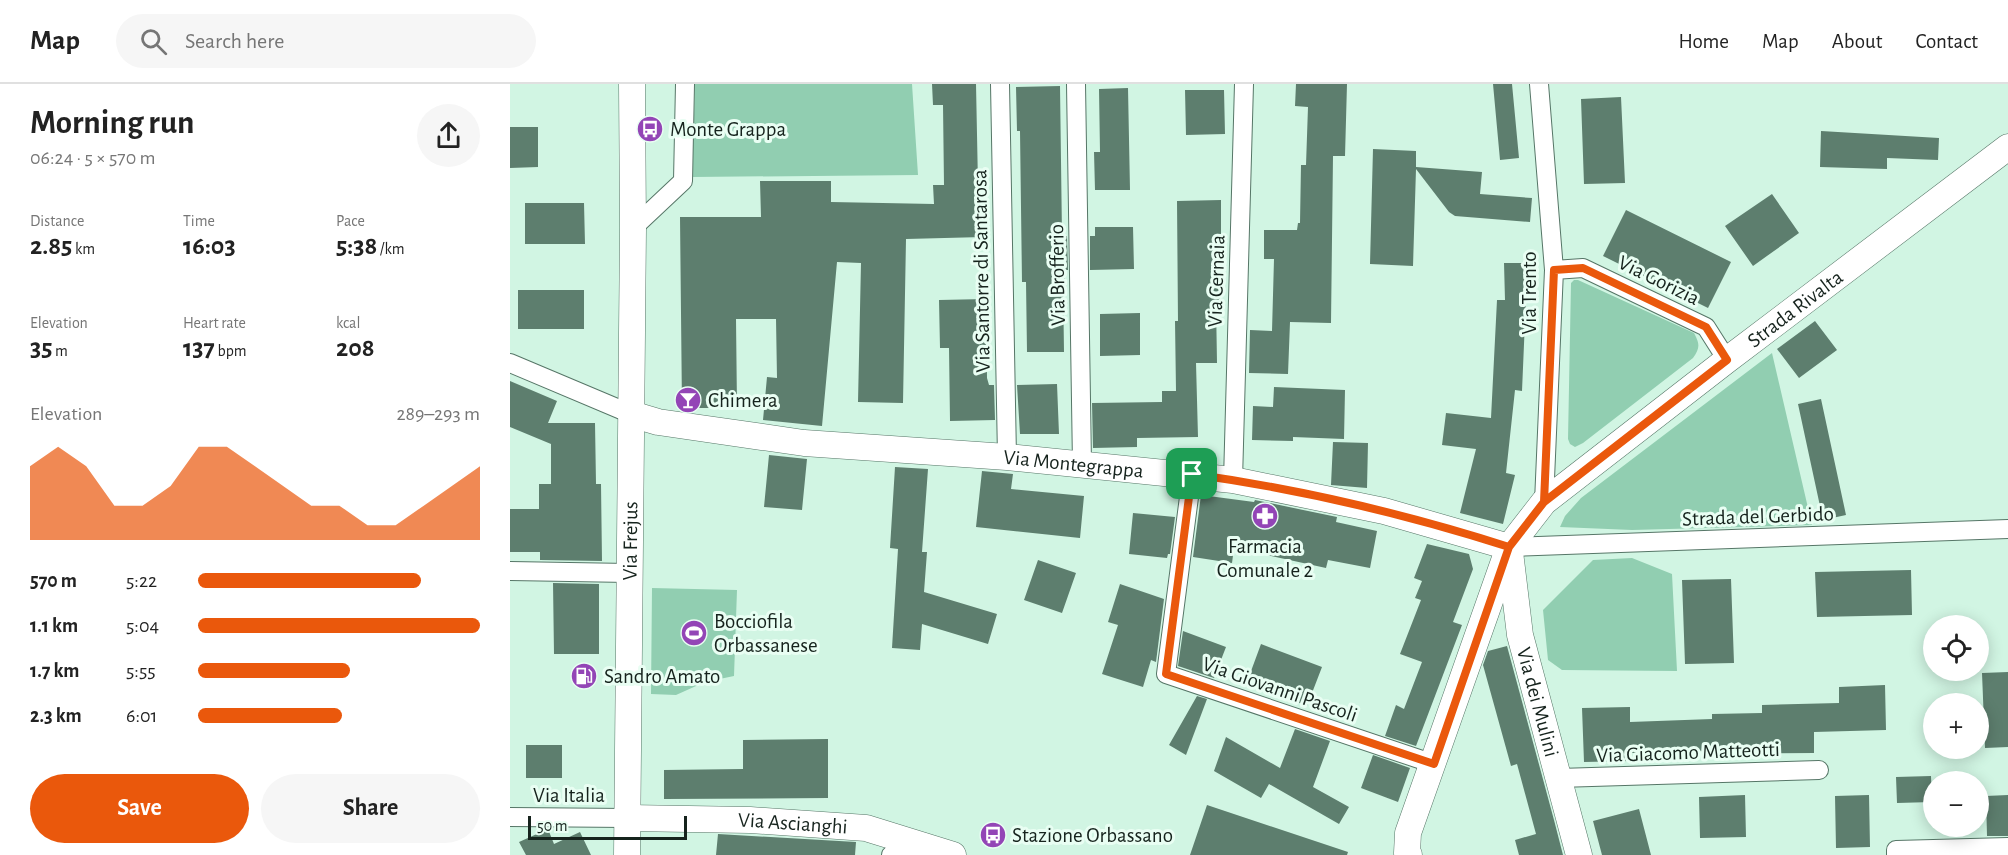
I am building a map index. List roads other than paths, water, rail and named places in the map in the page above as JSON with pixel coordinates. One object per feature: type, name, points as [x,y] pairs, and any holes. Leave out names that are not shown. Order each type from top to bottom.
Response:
[{"type":"street","name":"Via Frejus","points":[[627,855],[633,228],[632,84]]},
{"type":"street","points":[[633,228],[683,181],[685,84]]},
{"type":"street","name":"Via Santorre di Santarosa","points":[[1000,84],[1007,457]]},
{"type":"street","name":"Via Brofferio","points":[[1076,84],[1082,464]]},
{"type":"street","name":"Via Cernaia","points":[[1233,480],[1244,84]]},
{"type":"street","name":"Via Trento","points":[[1539,84],[1554,270],[1544,502]]},
{"type":"street","name":"Strada Rivalta","points":[[1408,844],[1509,547],[1544,502],[2008,147]]},
{"type":"street","name":"Via Gorizia","points":[[1554,270],[1583,268],[1706,327],[1727,360]]},
{"type":"street","points":[[510,363],[631,414]]},
{"type":"street","name":"Via Montegrappa","points":[[631,414],[658,422],[804,443],[1007,457],[1192,474],[1233,480],[1384,511],[1509,547]]},
{"type":"street","name":"Via Giovanni Pascoli","points":[[1192,474],[1166,674],[1434,764]]},
{"type":"street","name":"Strada del Gerbido","points":[[1509,547],[2008,529]]},
{"type":"street","name":"Via dei Mulini","points":[[1509,547],[1521,635],[1580,855]]},
{"type":"street","points":[[510,571],[629,573]]},
{"type":"street","name":"Via Giacomo Matteotti","points":[[1559,778],[1820,770]]},
{"type":"street","name":"Via Italia","points":[[510,817],[628,818]]},
{"type":"street","name":"Via Ascianghi","points":[[628,818],[750,820],[866,828],[953,855]]},
{"type":"street","points":[[1896,855],[1896,850],[2008,847]]},
{"type":"street","points":[[891,855],[899,853],[929,855]]},
{"type":"place","name":"Monte Grappa","points":[[650,129]]},
{"type":"place","name":"Chimera","points":[[688,400]]},
{"type":"place","name":"Farmacia Comunale 2","points":[[1265,516]]},
{"type":"place","name":"Bocciofila Orbassanese","points":[[694,633]]},
{"type":"place","name":"Sandro Amato","points":[[584,676]]},
{"type":"place","name":"Stazione Orbassano","points":[[993,835]]}]
